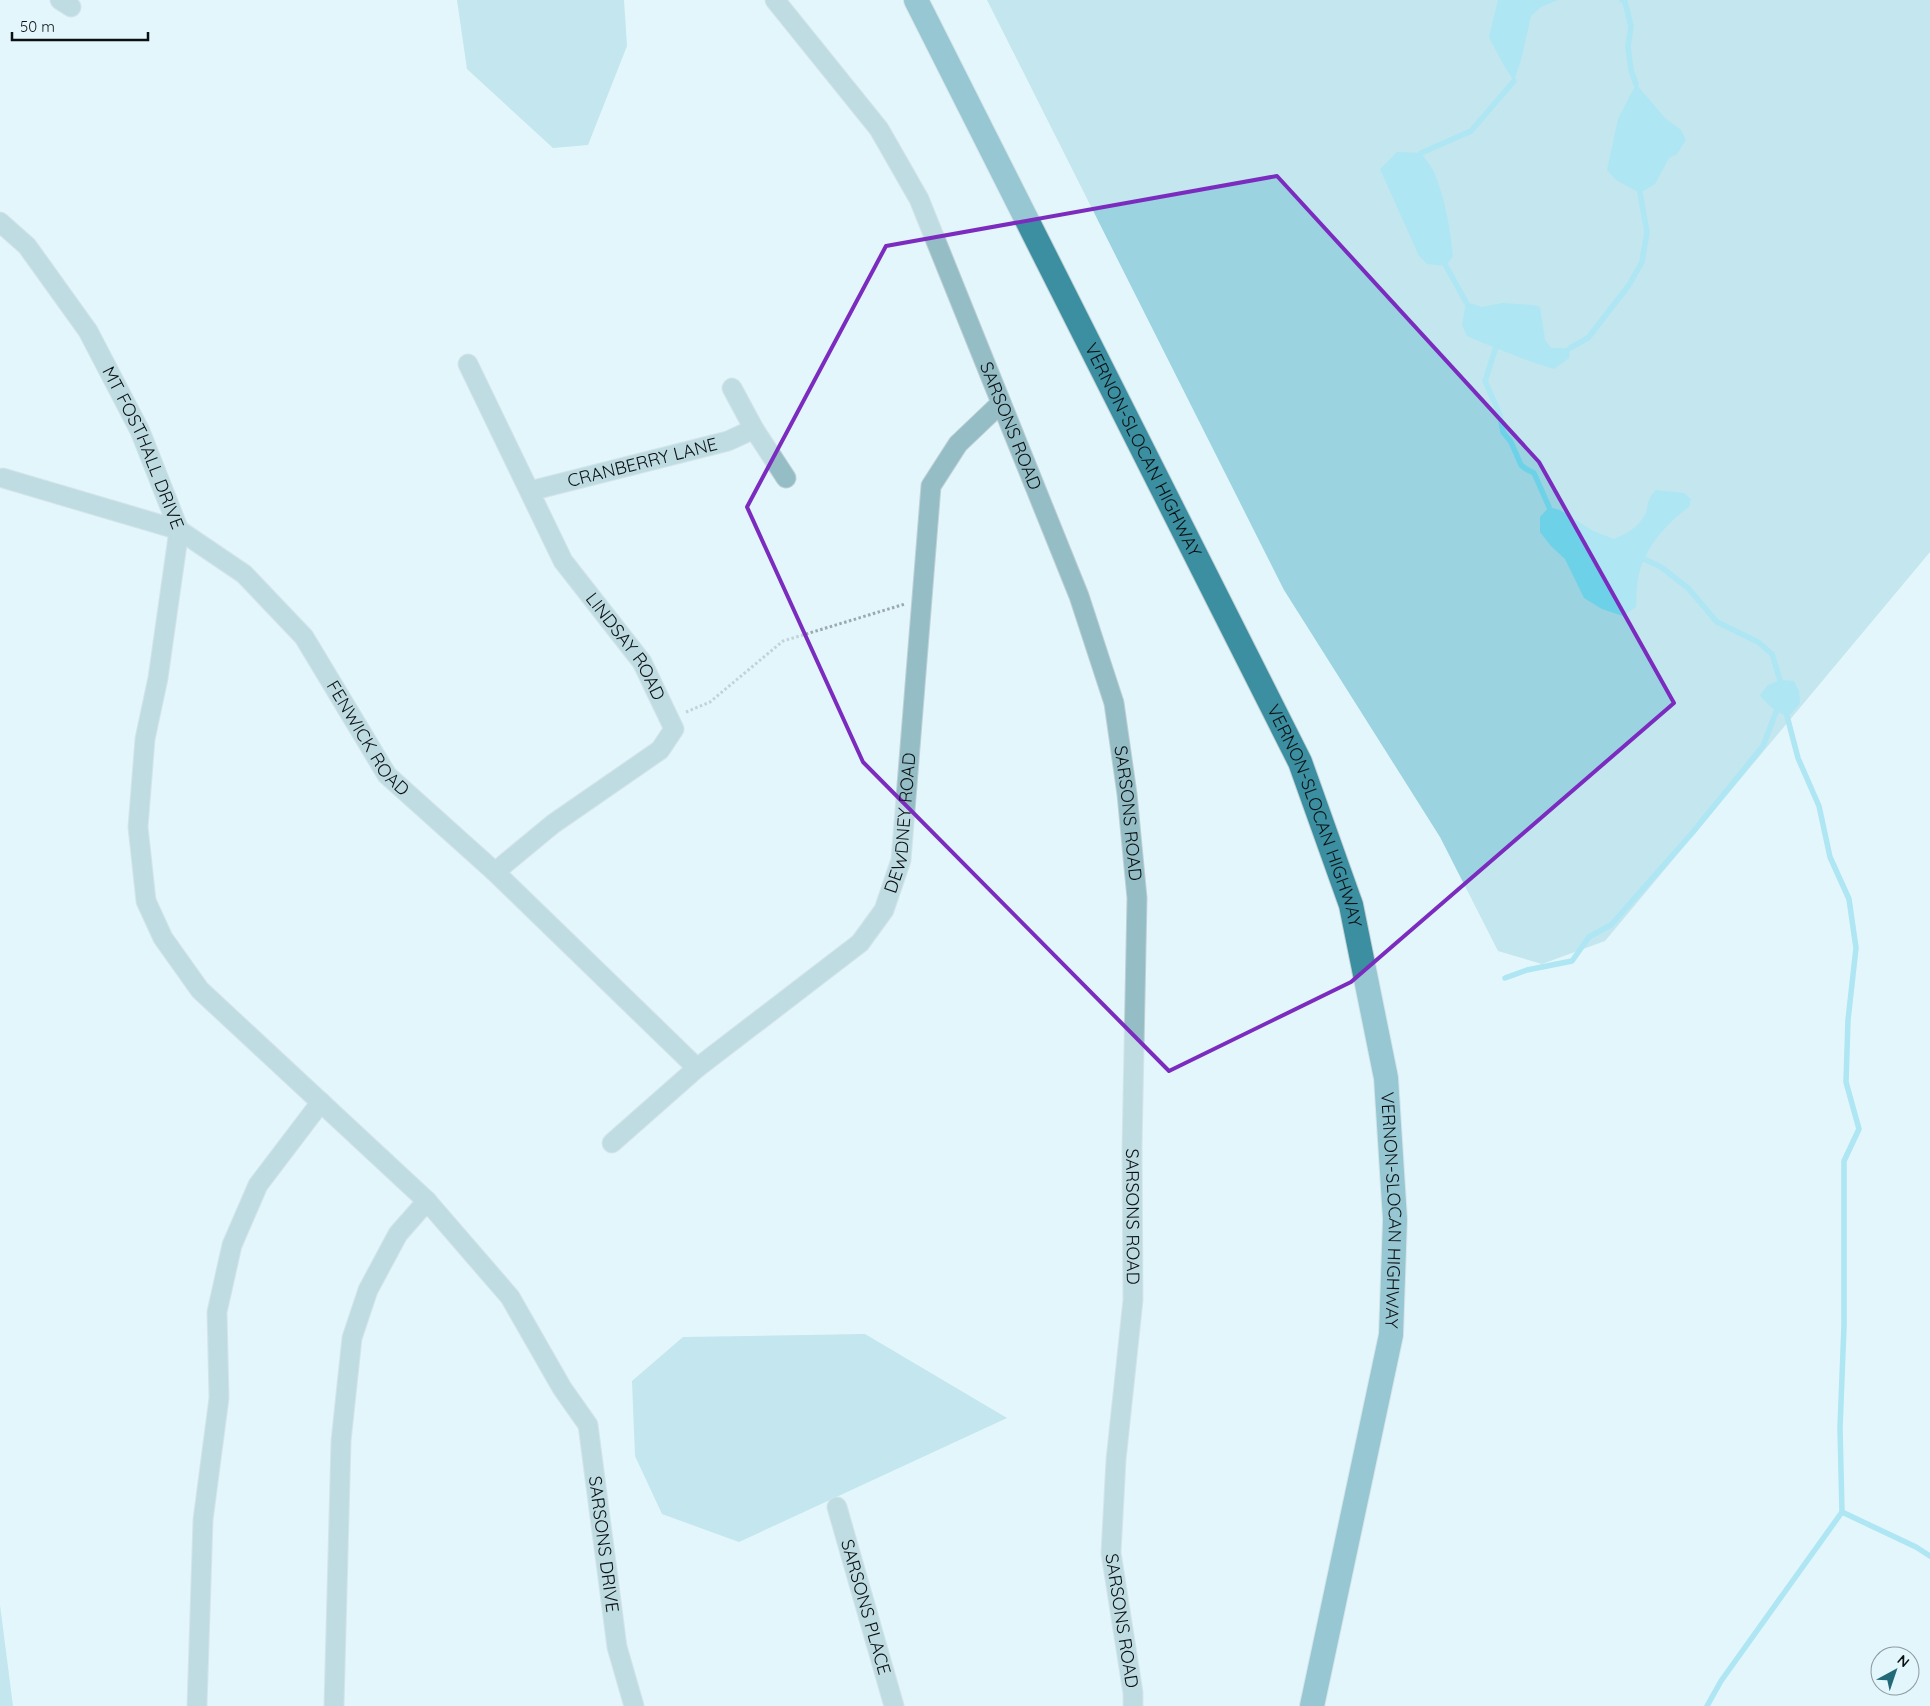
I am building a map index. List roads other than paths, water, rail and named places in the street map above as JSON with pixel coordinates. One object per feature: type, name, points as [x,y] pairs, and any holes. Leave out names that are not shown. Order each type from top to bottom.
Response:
[{"type":"main road","name":"VERNON-SLOCAN HIGHWAY","points":[[916,0],[1300,762],[1352,905],[1386,1078],[1395,1219],[1391,1335],[1312,1706]]},
{"type":"street","name":"SARSONS ROAD","points":[[775,0],[879,129],[919,199],[1079,596],[1114,703],[1127,794],[1137,898],[1132,1148],[1132,1300],[1116,1460],[1111,1553],[1133,1692],[1133,1706]]},
{"type":"street","name":"MT FOSTHALL DRIVE","points":[[0,222],[27,246],[88,331],[140,431],[179,530],[158,678],[145,739],[138,827],[146,900],[163,938],[200,990],[321,1102]]},
{"type":"street","name":"LINDSAY ROAD","points":[[468,364],[563,561],[642,662],[674,729],[660,750],[553,824],[495,872]]},
{"type":"street","points":[[732,388],[754,429],[786,478]]},
{"type":"street","name":"DEWDNEY ROAD","points":[[612,1143],[697,1068],[860,942],[884,910],[900,860],[931,486],[958,444],[1001,403]]},
{"type":"street","name":"CRANBERRY LANE","points":[[530,491],[728,441],[754,429]]},
{"type":"street","name":"FENWICK ROAD","points":[[3,478],[179,530],[244,574],[304,637],[387,775],[495,872],[697,1068]]},
{"type":"street","points":[[197,1706],[203,1520],[219,1398],[217,1312],[232,1245],[258,1185],[321,1102]]},
{"type":"street","name":"SARSONS DRIVE","points":[[321,1102],[427,1202],[510,1297],[562,1388],[588,1425],[617,1647],[634,1706]]},
{"type":"street","points":[[334,1706],[341,1441],[352,1338],[368,1290],[398,1234],[427,1202]]},
{"type":"street","name":"SARSONS PLACE","points":[[837,1507],[894,1706]]},
{"type":"waterway","points":[[1622,0],[1625,2],[1631,26],[1628,47],[1631,70],[1636,84]]},
{"type":"waterway","points":[[1421,153],[1471,131],[1514,81]]},
{"type":"waterway","points":[[1570,348],[1588,338],[1629,285],[1642,262],[1647,232],[1640,193]]},
{"type":"waterway","points":[[1446,266],[1466,302]]},
{"type":"waterway","points":[[1496,347],[1485,381],[1500,415],[1503,432],[1511,442],[1521,465],[1534,473],[1549,507]]},
{"type":"waterway","points":[[1644,559],[1661,567],[1688,588],[1717,622],[1758,642],[1772,654],[1780,680]]},
{"type":"waterway","points":[[1505,978],[1527,970],[1572,961],[1589,937],[1611,925],[1693,832],[1763,746],[1776,712]]},
{"type":"waterway","points":[[1787,716],[1798,758],[1819,806],[1830,857],[1849,899],[1856,948],[1848,1020],[1846,1082],[1859,1129],[1844,1161],[1844,1326],[1840,1428],[1842,1512],[1916,1547],[1930,1556]]},
{"type":"waterway","points":[[1707,1706],[1721,1681],[1842,1512]]}]
